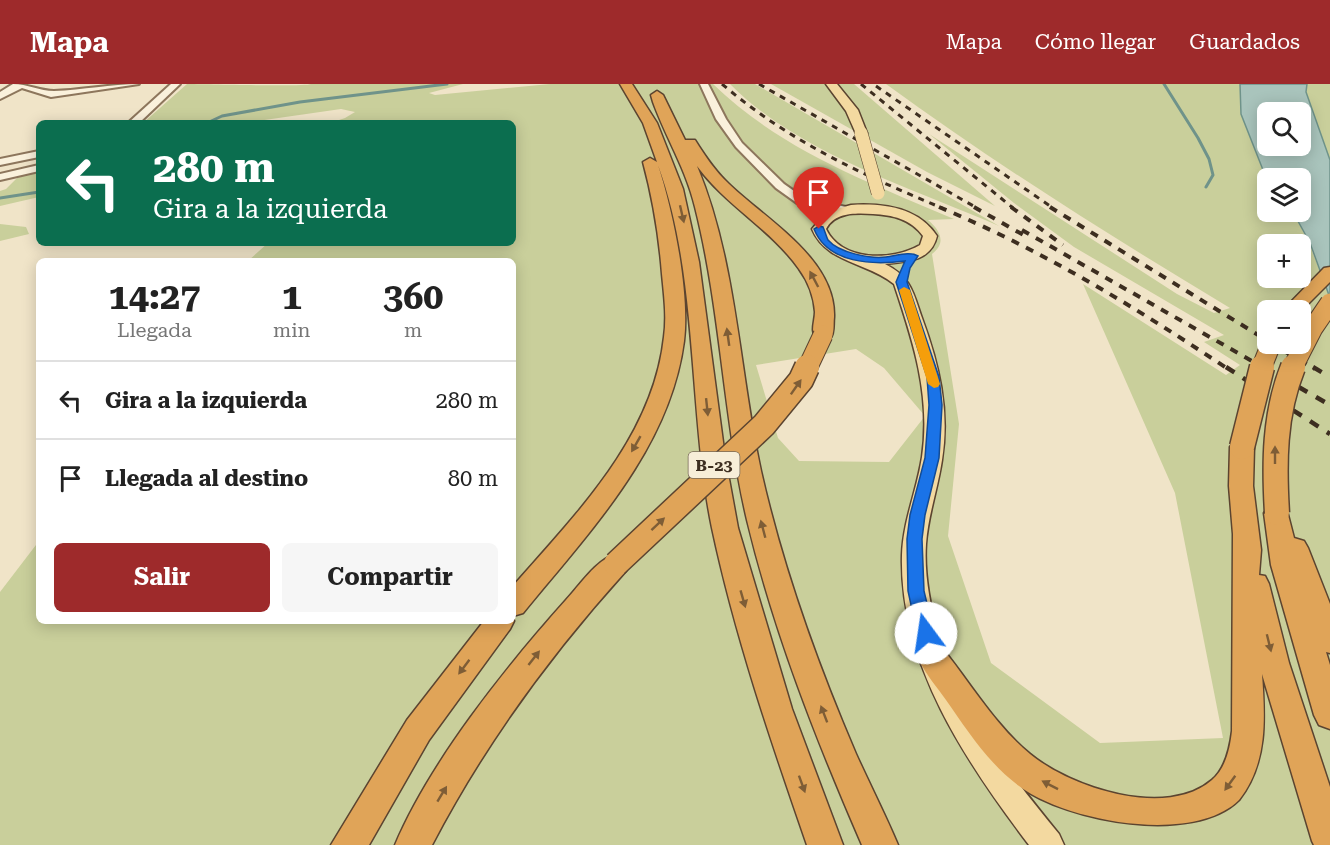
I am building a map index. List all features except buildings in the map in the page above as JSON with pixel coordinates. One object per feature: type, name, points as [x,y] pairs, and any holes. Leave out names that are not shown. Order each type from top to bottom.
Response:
[{"type":"highway","points":[[516,601],[591,510],[626,462],[649,420],[670,359],[675,310],[663,210],[645,149],[616,84]]},
{"type":"highway","name":"B-23","points":[[626,84],[657,140],[678,200],[690,262],[713,457],[727,539],[776,709],[825,845]]},
{"type":"highway","points":[[413,845],[471,746],[532,660],[585,596],[616,564],[771,418],[801,380],[823,335],[825,322],[823,298],[807,266],[787,243],[714,177],[654,89]]},
{"type":"highway","name":"B-23","points":[[654,89],[660,107],[690,169],[705,214],[723,302],[749,472],[782,596],[825,717],[880,845]]},
{"type":"highway","points":[[1302,300],[1330,272]]},
{"type":"highway","points":[[1330,303],[1311,330],[1285,385],[1276,422],[1277,513],[1292,540],[1294,568],[1330,715]]},
{"type":"highway","points":[[935,662],[1009,756],[1032,777],[1097,806],[1155,816],[1184,812],[1206,804],[1228,789],[1241,766],[1249,729],[1247,555],[1241,457],[1251,404],[1268,354]]},
{"type":"highway","points":[[1247,555],[1274,663],[1330,841]]},
{"type":"highway","points":[[1294,568],[1330,641]]},
{"type":"highway","points":[[349,845],[418,730],[498,624]]},
{"type":"main road","points":[[831,84],[852,110],[878,193],[895,213]]},
{"type":"main road","points":[[878,193],[872,201],[831,215],[821,223],[820,235],[824,241],[840,252],[860,258],[890,273],[901,282],[926,353],[935,392],[932,458],[915,526],[914,558],[919,607],[935,662],[968,733],[1018,808],[1048,845]]},
{"type":"main road","points":[[852,209],[895,213],[921,225],[930,236],[927,247],[913,256],[890,260],[860,258]]},
{"type":"main road","points":[[901,282],[905,268],[913,256]]},
{"type":"street","points":[[0,96],[20,84],[51,94],[135,84]]},
{"type":"street","points":[[136,120],[176,84]]},
{"type":"street","points":[[704,84],[721,119],[739,145],[780,186],[801,201],[821,223]]},
{"type":"street","points":[[0,162],[36,155]]},
{"type":"street","points":[[0,177],[36,169]]},
{"type":"street","points":[[801,201],[852,209]]},
{"type":"green space","points":[[187,84],[463,84],[429,93],[435,95],[550,84],[713,84],[767,128],[796,146],[858,177],[954,219],[928,220],[936,228],[940,237],[937,250],[932,254],[959,424],[948,536],[991,663],[1100,743],[1223,738],[1175,493],[1083,284],[1226,375],[1240,365],[1204,342],[1224,335],[1074,247],[1014,203],[929,134],[1177,294],[1214,313],[1230,308],[1055,200],[886,84],[1240,84],[1241,114],[1262,168],[1257,168],[1257,222],[1298,222],[1304,234],[1257,234],[1257,288],[1311,288],[1311,248],[1330,298],[1330,845],[0,845],[0,592],[36,545],[36,624],[516,624],[516,258],[251,258],[265,246],[516,246],[516,120],[339,120],[355,112],[341,109],[265,120],[146,120]],"holes":[[[856,349],[884,368],[925,416],[889,462],[799,461],[778,438],[756,365]]]},
{"type":"green space","points":[[730,84],[755,84],[999,226],[893,183],[822,149],[788,130],[757,108]]},
{"type":"green space","points":[[771,84],[854,84],[995,206],[927,172]]},
{"type":"green space","points":[[1307,84],[1330,84],[1330,160],[1311,102],[1306,92]]},
{"type":"green space","points":[[36,171],[36,198],[0,206],[0,191],[6,189],[18,177]]},
{"type":"green space","points":[[0,224],[26,227],[29,234],[0,241]]},
{"type":"water","points":[[1240,84],[1307,84],[1306,92],[1310,102],[1257,102],[1257,155],[1241,114]]},
{"type":"water","points":[[1311,106],[1330,160],[1330,298],[1311,246],[1311,234],[1305,234],[1298,222],[1311,222],[1311,168],[1262,168],[1258,156],[1311,156]]},
{"type":"waterway","points":[[213,120],[222,116],[300,102],[447,84]]},
{"type":"waterway","points":[[1164,84],[1209,159],[1213,175],[1206,187]]},
{"type":"waterway","points":[[0,198],[36,192]]},
{"type":"railway","points":[[722,84],[748,105],[800,140],[855,169],[942,208]]},
{"type":"railway","points":[[759,84],[977,208]]},
{"type":"railway","points":[[861,84],[1013,208]]},
{"type":"railway","points":[[876,86],[1053,208]]},
{"type":"railway","points":[[939,207],[1015,242],[1087,281],[1228,369]]},
{"type":"railway","points":[[974,207],[1027,237]]},
{"type":"railway","points":[[1011,207],[1063,245]]},
{"type":"railway","points":[[1050,207],[1257,334]]},
{"type":"railway","points":[[1022,230],[1266,369]]},
{"type":"railway","points":[[1289,354],[1315,369]]},
{"type":"railway","points":[[1226,367],[1330,434]]},
{"type":"railway","points":[[1264,367],[1330,405]]},
{"type":"railway","points":[[1313,367],[1330,377]]},
{"type":"slow traffic","points":[[904,290],[926,353],[934,384]]},
{"type":"route","points":[[819,229],[824,241],[840,252],[851,256],[882,261],[913,256],[905,268],[901,282],[933,377],[936,405],[932,458],[917,515],[914,539],[916,591],[926,633]]}]
